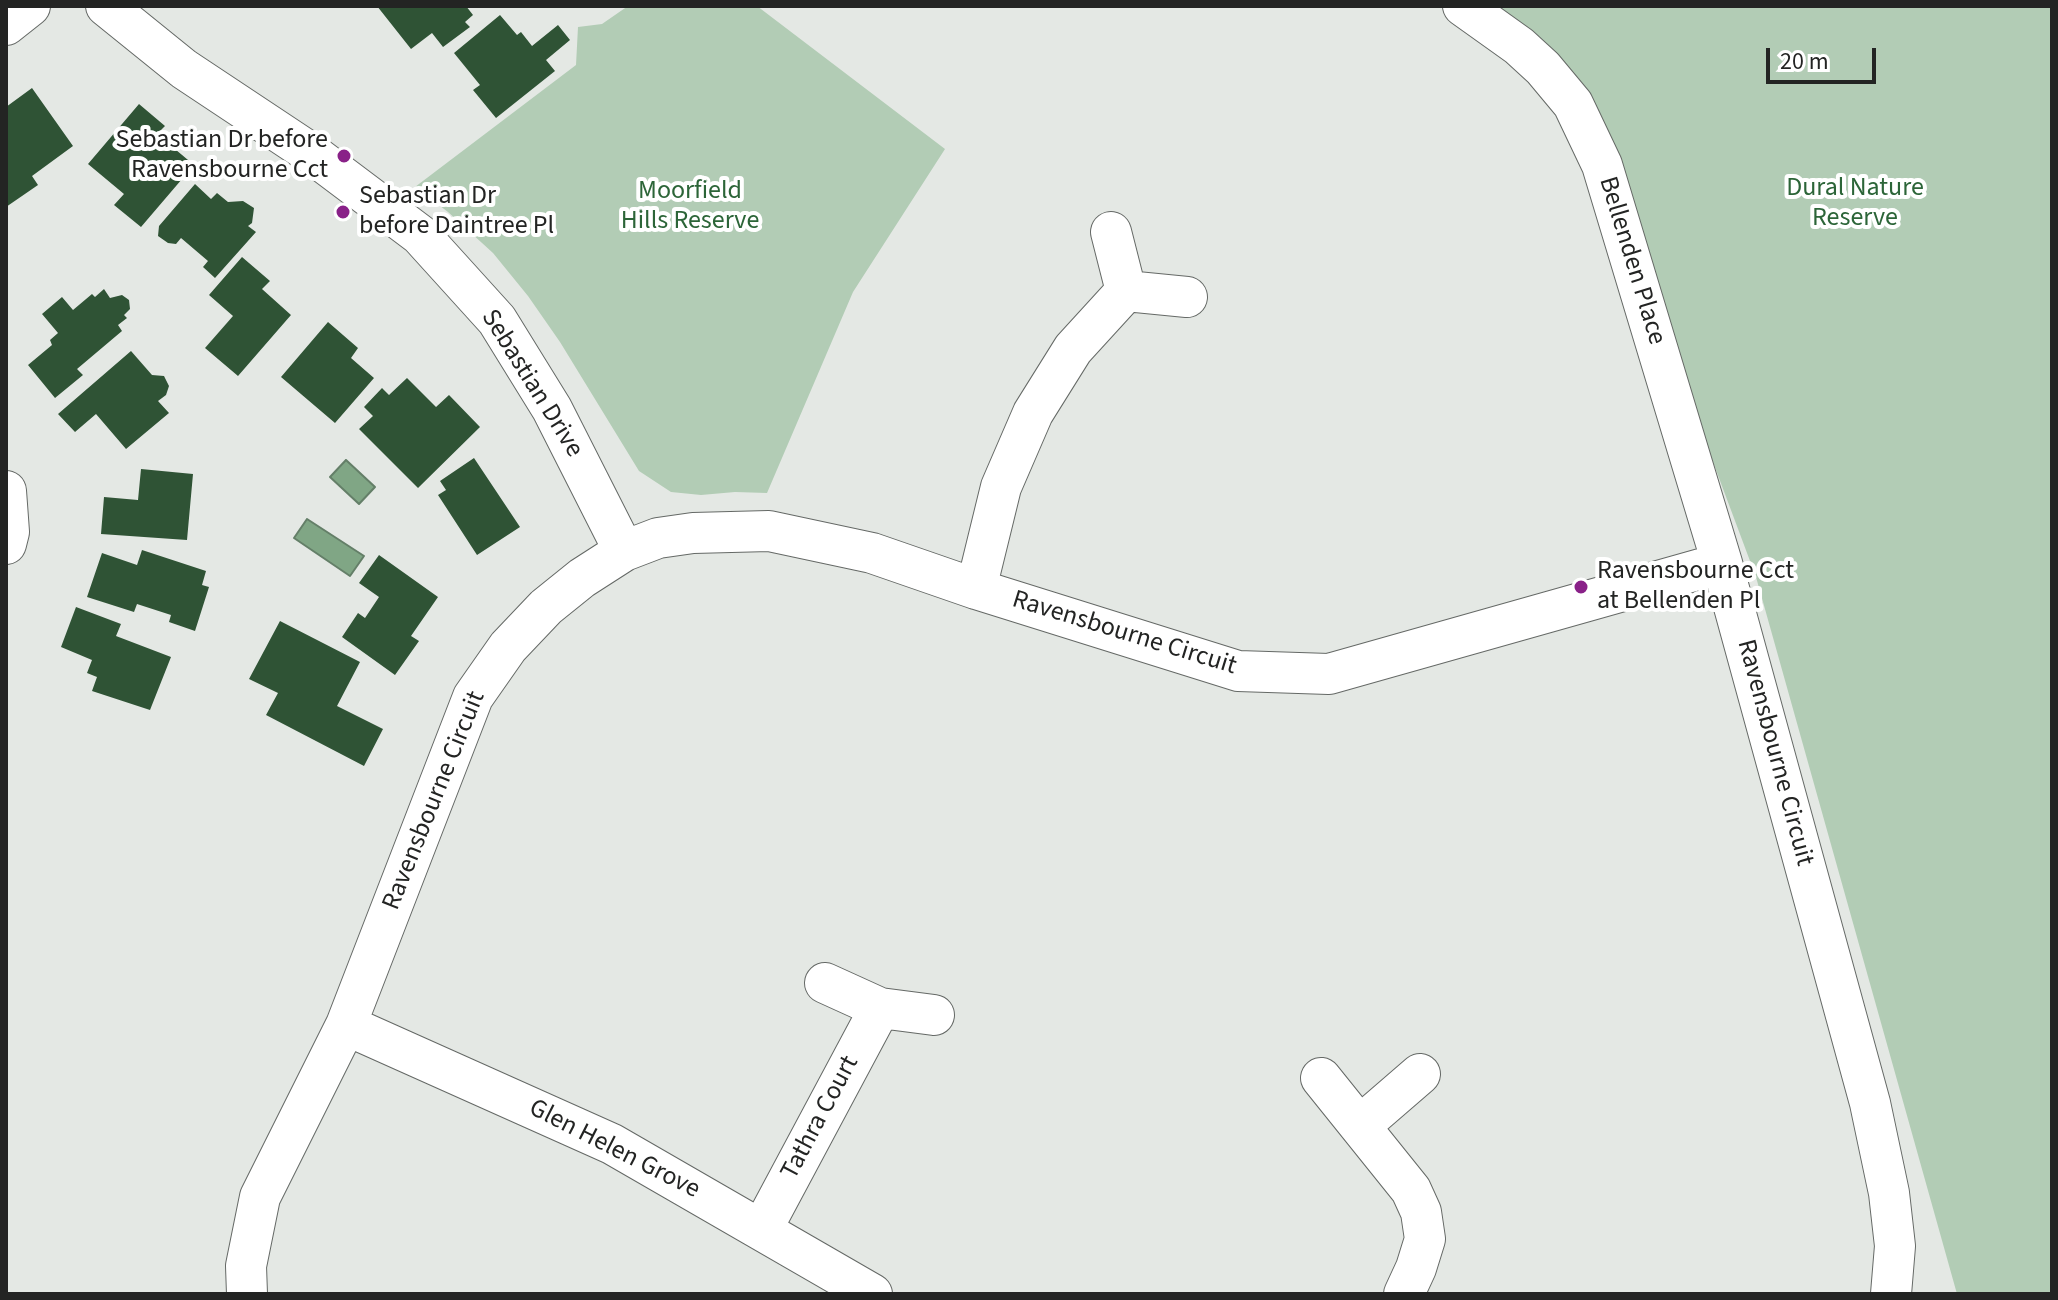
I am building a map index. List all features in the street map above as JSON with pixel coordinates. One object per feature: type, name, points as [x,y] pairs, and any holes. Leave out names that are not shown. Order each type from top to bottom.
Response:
[{"type":"street","points":[[6,25],[30,6]]},
{"type":"street","name":"Sebastian Drive","points":[[106,6],[184,69],[315,156],[420,235],[497,320],[552,409],[624,551]]},
{"type":"street","name":"Bellenden Place","points":[[1463,6],[1519,46],[1543,68],[1573,104],[1602,165],[1722,563]]},
{"type":"street","points":[[1111,232],[1126,291]]},
{"type":"street","points":[[1126,291],[1187,297]]},
{"type":"street","points":[[976,589],[1001,487],[1033,413],[1073,349],[1126,291]]},
{"type":"street","points":[[6,491],[9,532],[6,544]]},
{"type":"street","name":"Ravensbourne Circuit","points":[[247,1294],[246,1266],[260,1197],[346,1025],[473,697],[508,647],[546,607],[582,578],[624,551],[658,538],[693,533],[769,531],[872,553],[1238,671],[1329,674],[1722,563],[1870,1103],[1889,1193],[1895,1246],[1891,1294]]},
{"type":"street","points":[[825,983],[880,1008],[934,1015]]},
{"type":"street","name":"Tathra Court","points":[[762,1229],[880,1008]]},
{"type":"street","name":"Glen Helen Grove","points":[[346,1025],[612,1144],[872,1294]]},
{"type":"street","points":[[1361,1125],[1420,1074]]},
{"type":"street","points":[[1321,1078],[1411,1190],[1421,1212],[1425,1239],[1404,1294]]},
{"type":"green space","name":"Moorfield Hills Reserve","points":[[628,6],[757,6],[945,149],[853,292],[767,493],[701,495],[671,492],[639,471],[528,296],[493,253],[415,187],[576,65],[578,27],[602,24]]},
{"type":"green space","name":"Dural Nature Reserve","points":[[1463,6],[2052,6],[2052,1294],[1957,1294],[1756,577],[1602,165]]},
{"type":"shaded area","points":[[346,460],[375,487],[359,504],[330,477]]},
{"type":"shaded area","points":[[307,519],[364,556],[350,576],[294,538]]},
{"type":"building","points":[[377,6],[466,6],[473,15],[465,22],[470,27],[443,47],[432,33],[411,49]]},
{"type":"building","points":[[500,15],[517,35],[521,32],[532,46],[558,25],[570,40],[546,60],[555,71],[496,118],[473,90],[480,85],[454,53]]},
{"type":"building","points":[[32,88],[73,146],[32,176],[38,185],[6,207],[6,107]]},
{"type":"building","points":[[139,104],[165,126],[157,134],[194,165],[141,227],[114,205],[124,194],[88,164]]},
{"type":"building","points":[[195,184],[211,199],[217,193],[228,202],[243,201],[254,208],[252,223],[248,226],[256,232],[215,278],[203,267],[208,261],[181,238],[176,244],[158,236],[159,226]]},
{"type":"building","points":[[242,257],[270,281],[262,289],[291,315],[238,376],[205,348],[233,316],[209,295]]},
{"type":"building","points":[[104,289],[110,298],[122,295],[129,300],[130,309],[124,315],[127,318],[118,325],[122,331],[77,369],[83,375],[55,398],[28,365],[52,345],[50,340],[58,333],[42,314],[62,297],[73,310],[92,294],[95,297]]},
{"type":"building","points":[[328,322],[358,348],[351,358],[374,378],[335,423],[281,377]]},
{"type":"building","points":[[131,351],[152,375],[164,376],[169,386],[166,395],[158,401],[169,413],[126,449],[96,414],[75,432],[58,414]]},
{"type":"building","points":[[407,378],[436,407],[449,395],[480,427],[418,488],[359,429],[373,416],[364,407],[382,388],[389,395]]},
{"type":"building","points":[[474,458],[520,527],[477,555],[438,495],[446,490],[440,481]]},
{"type":"building","points":[[141,469],[193,474],[187,540],[101,534],[104,497],[138,500]]},
{"type":"building","points":[[142,550],[206,571],[202,585],[209,587],[195,631],[169,622],[171,615],[137,604],[134,612],[87,597],[102,553],[137,565]]},
{"type":"building","points":[[379,555],[438,597],[411,636],[419,641],[395,675],[342,637],[358,613],[365,618],[379,597],[359,583]]},
{"type":"building","points":[[76,607],[121,624],[116,636],[171,657],[150,710],[92,691],[97,677],[87,673],[92,660],[61,647]]},
{"type":"building","points":[[280,621],[360,662],[337,706],[383,729],[364,766],[266,715],[278,693],[249,679]]},
{"type":"place","name":"Sebastian Dr before Ravensbourne Cct","points":[[344,156]]},
{"type":"place","name":"Sebastian Dr before Daintree Pl","points":[[343,212]]},
{"type":"place","name":"Ravensbourne Cct at Bellenden Pl","points":[[1581,587]]}]
